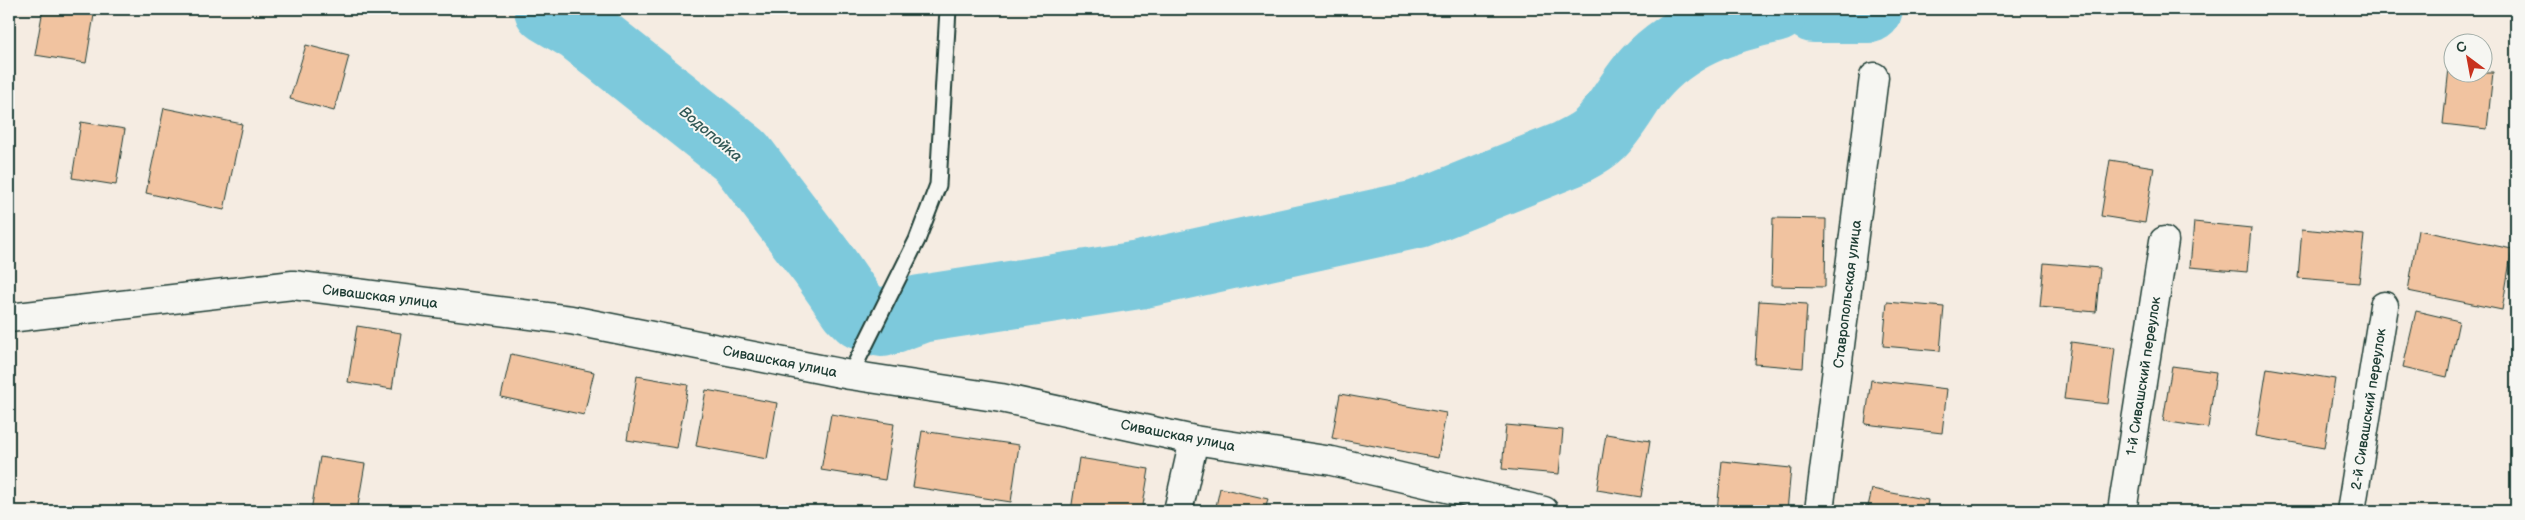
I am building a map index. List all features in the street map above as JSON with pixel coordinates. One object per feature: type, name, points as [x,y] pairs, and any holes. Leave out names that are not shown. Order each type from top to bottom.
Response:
[{"type":"street","name":"Ставропольская улица","points":[[1819,511],[1874,77]]},
{"type":"street","name":"1-й Сивашский переулок","points":[[2122,511],[2164,241]]},
{"type":"street","name":"Сивашская улица","points":[[9,318],[293,285],[571,320],[850,375],[1001,398],[1194,440],[1332,461],[1544,511]]},
{"type":"street","name":"2-й Сивашский переулок","points":[[2351,511],[2384,306]]},
{"type":"street","points":[[1178,511],[1194,440]]},
{"type":"lane","points":[[850,375],[917,240],[938,185],[948,9]]},
{"type":"building","points":[[43,9],[95,9],[86,63],[35,55]]},
{"type":"building","points":[[306,45],[349,56],[334,111],[290,99]]},
{"type":"building","points":[[2448,82],[2492,82],[2487,129],[2443,124]]},
{"type":"building","points":[[164,108],[242,124],[224,210],[146,193]]},
{"type":"building","points":[[81,122],[125,129],[116,185],[72,178]]},
{"type":"building","points":[[2110,160],[2154,167],[2145,223],[2101,216]]},
{"type":"building","points":[[1773,218],[1826,219],[1825,287],[1771,286]]},
{"type":"building","points":[[2194,222],[2251,228],[2247,272],[2190,267]]},
{"type":"building","points":[[2302,229],[2364,235],[2359,283],[2298,278]]},
{"type":"building","points":[[2418,230],[2512,249],[2502,310],[2408,291]]},
{"type":"building","points":[[2044,263],[2100,268],[2096,312],[2040,307]]},
{"type":"building","points":[[1759,301],[1807,304],[1803,368],[1755,364]]},
{"type":"building","points":[[1887,302],[1944,307],[1940,351],[1883,346]]},
{"type":"building","points":[[2416,311],[2459,321],[2447,377],[2403,367]]},
{"type":"building","points":[[357,326],[401,333],[392,389],[348,382]]},
{"type":"building","points":[[2071,342],[2115,348],[2108,404],[2064,399]]},
{"type":"building","points":[[511,354],[594,372],[584,415],[501,397]]},
{"type":"building","points":[[2172,366],[2216,372],[2208,428],[2163,421]]},
{"type":"building","points":[[2267,368],[2335,379],[2324,448],[2256,436]]},
{"type":"building","points":[[637,376],[688,385],[677,448],[627,440]]},
{"type":"building","points":[[1871,380],[1947,389],[1942,433],[1865,424]]},
{"type":"building","points":[[706,390],[777,403],[767,459],[696,446]]},
{"type":"building","points":[[1340,394],[1446,413],[1438,458],[1332,438]]},
{"type":"building","points":[[831,414],[894,424],[885,480],[821,470]]},
{"type":"building","points":[[1506,425],[1563,430],[1559,474],[1502,469]]},
{"type":"building","points":[[922,431],[1019,445],[1011,502],[913,487]]},
{"type":"building","points":[[1606,434],[1650,441],[1641,497],[1597,490]]},
{"type":"building","points":[[320,457],[365,464],[357,511],[311,511]]},
{"type":"building","points":[[1079,458],[1149,469],[1142,511],[1071,511]]},
{"type":"building","points":[[1722,461],[1791,468],[1787,511],[1717,511]]},
{"type":"building","points":[[1220,488],[1268,499],[1265,511],[1215,511]]},
{"type":"building","points":[[1872,489],[1928,500],[1926,511],[1867,511]]},
{"type":"waterway","name":"Водопойка","points":[[548,9],[580,28],[741,156],[823,264],[852,306],[862,316]]},
{"type":"waterway","points":[[882,323],[920,309],[1139,275],[1418,214],[1568,154],[1585,145],[1606,128],[1641,78],[1669,51],[1720,24],[1775,9]]},
{"type":"waterway","points":[[1814,9],[1869,9]]}]
